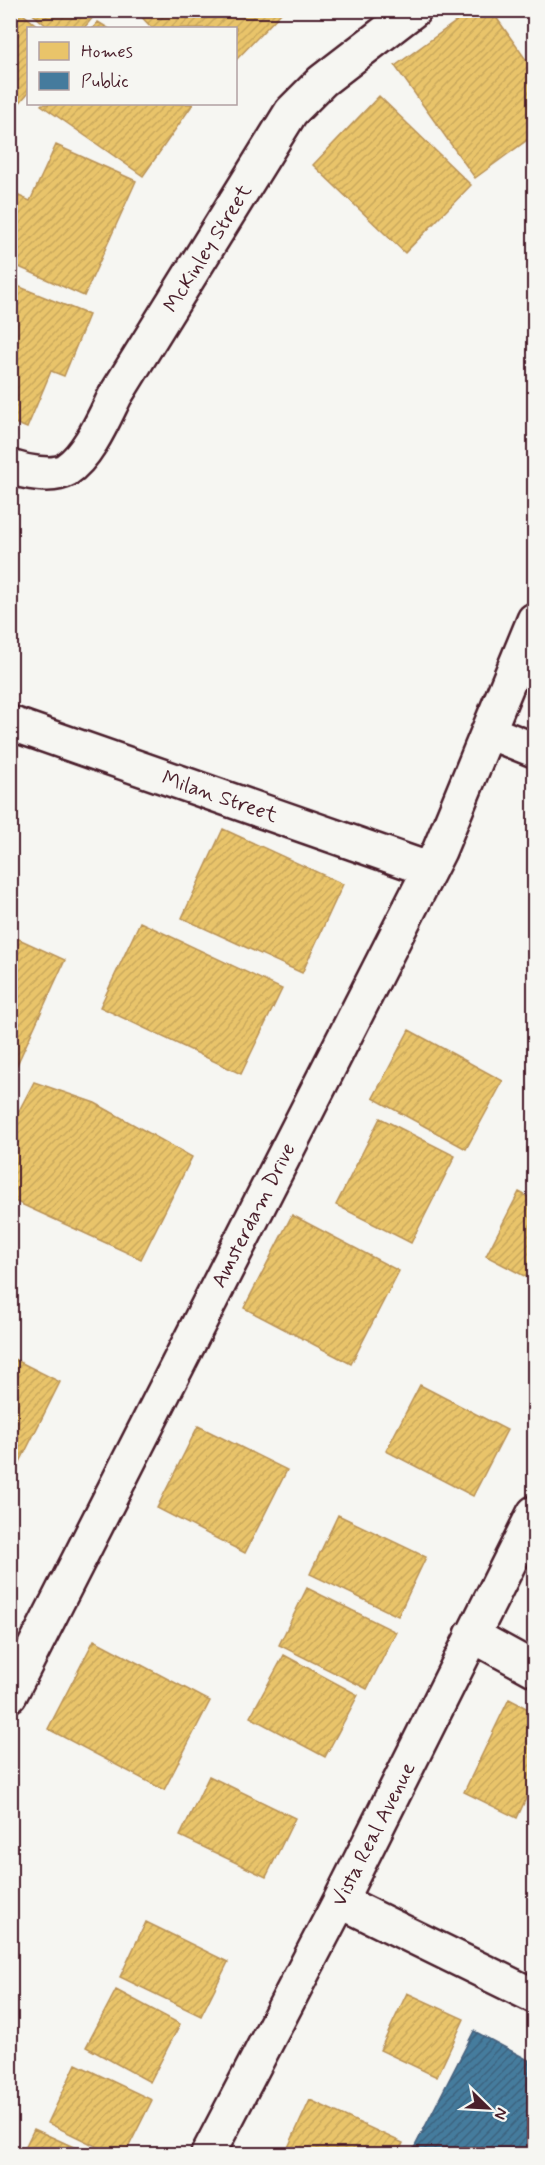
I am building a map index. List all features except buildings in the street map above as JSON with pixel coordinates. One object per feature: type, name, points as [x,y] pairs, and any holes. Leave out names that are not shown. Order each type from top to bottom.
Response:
[{"type":"street","name":"McKinley Street","points":[[10,467],[39,474],[65,471],[79,456],[96,433],[115,396],[291,112],[322,81],[414,10]]},
{"type":"street","name":"Amsterdam Drive","points":[[10,1695],[428,869],[439,852],[534,620]]},
{"type":"street","name":"Milan Street","points":[[10,723],[428,869]]},
{"type":"street","points":[[489,732],[534,750]]},
{"type":"street","name":"Vista Real Avenue","points":[[208,2154],[340,1900],[534,1513]]},
{"type":"street","points":[[472,1635],[534,1669]]},
{"type":"street","points":[[340,1900],[534,1996]]}]
